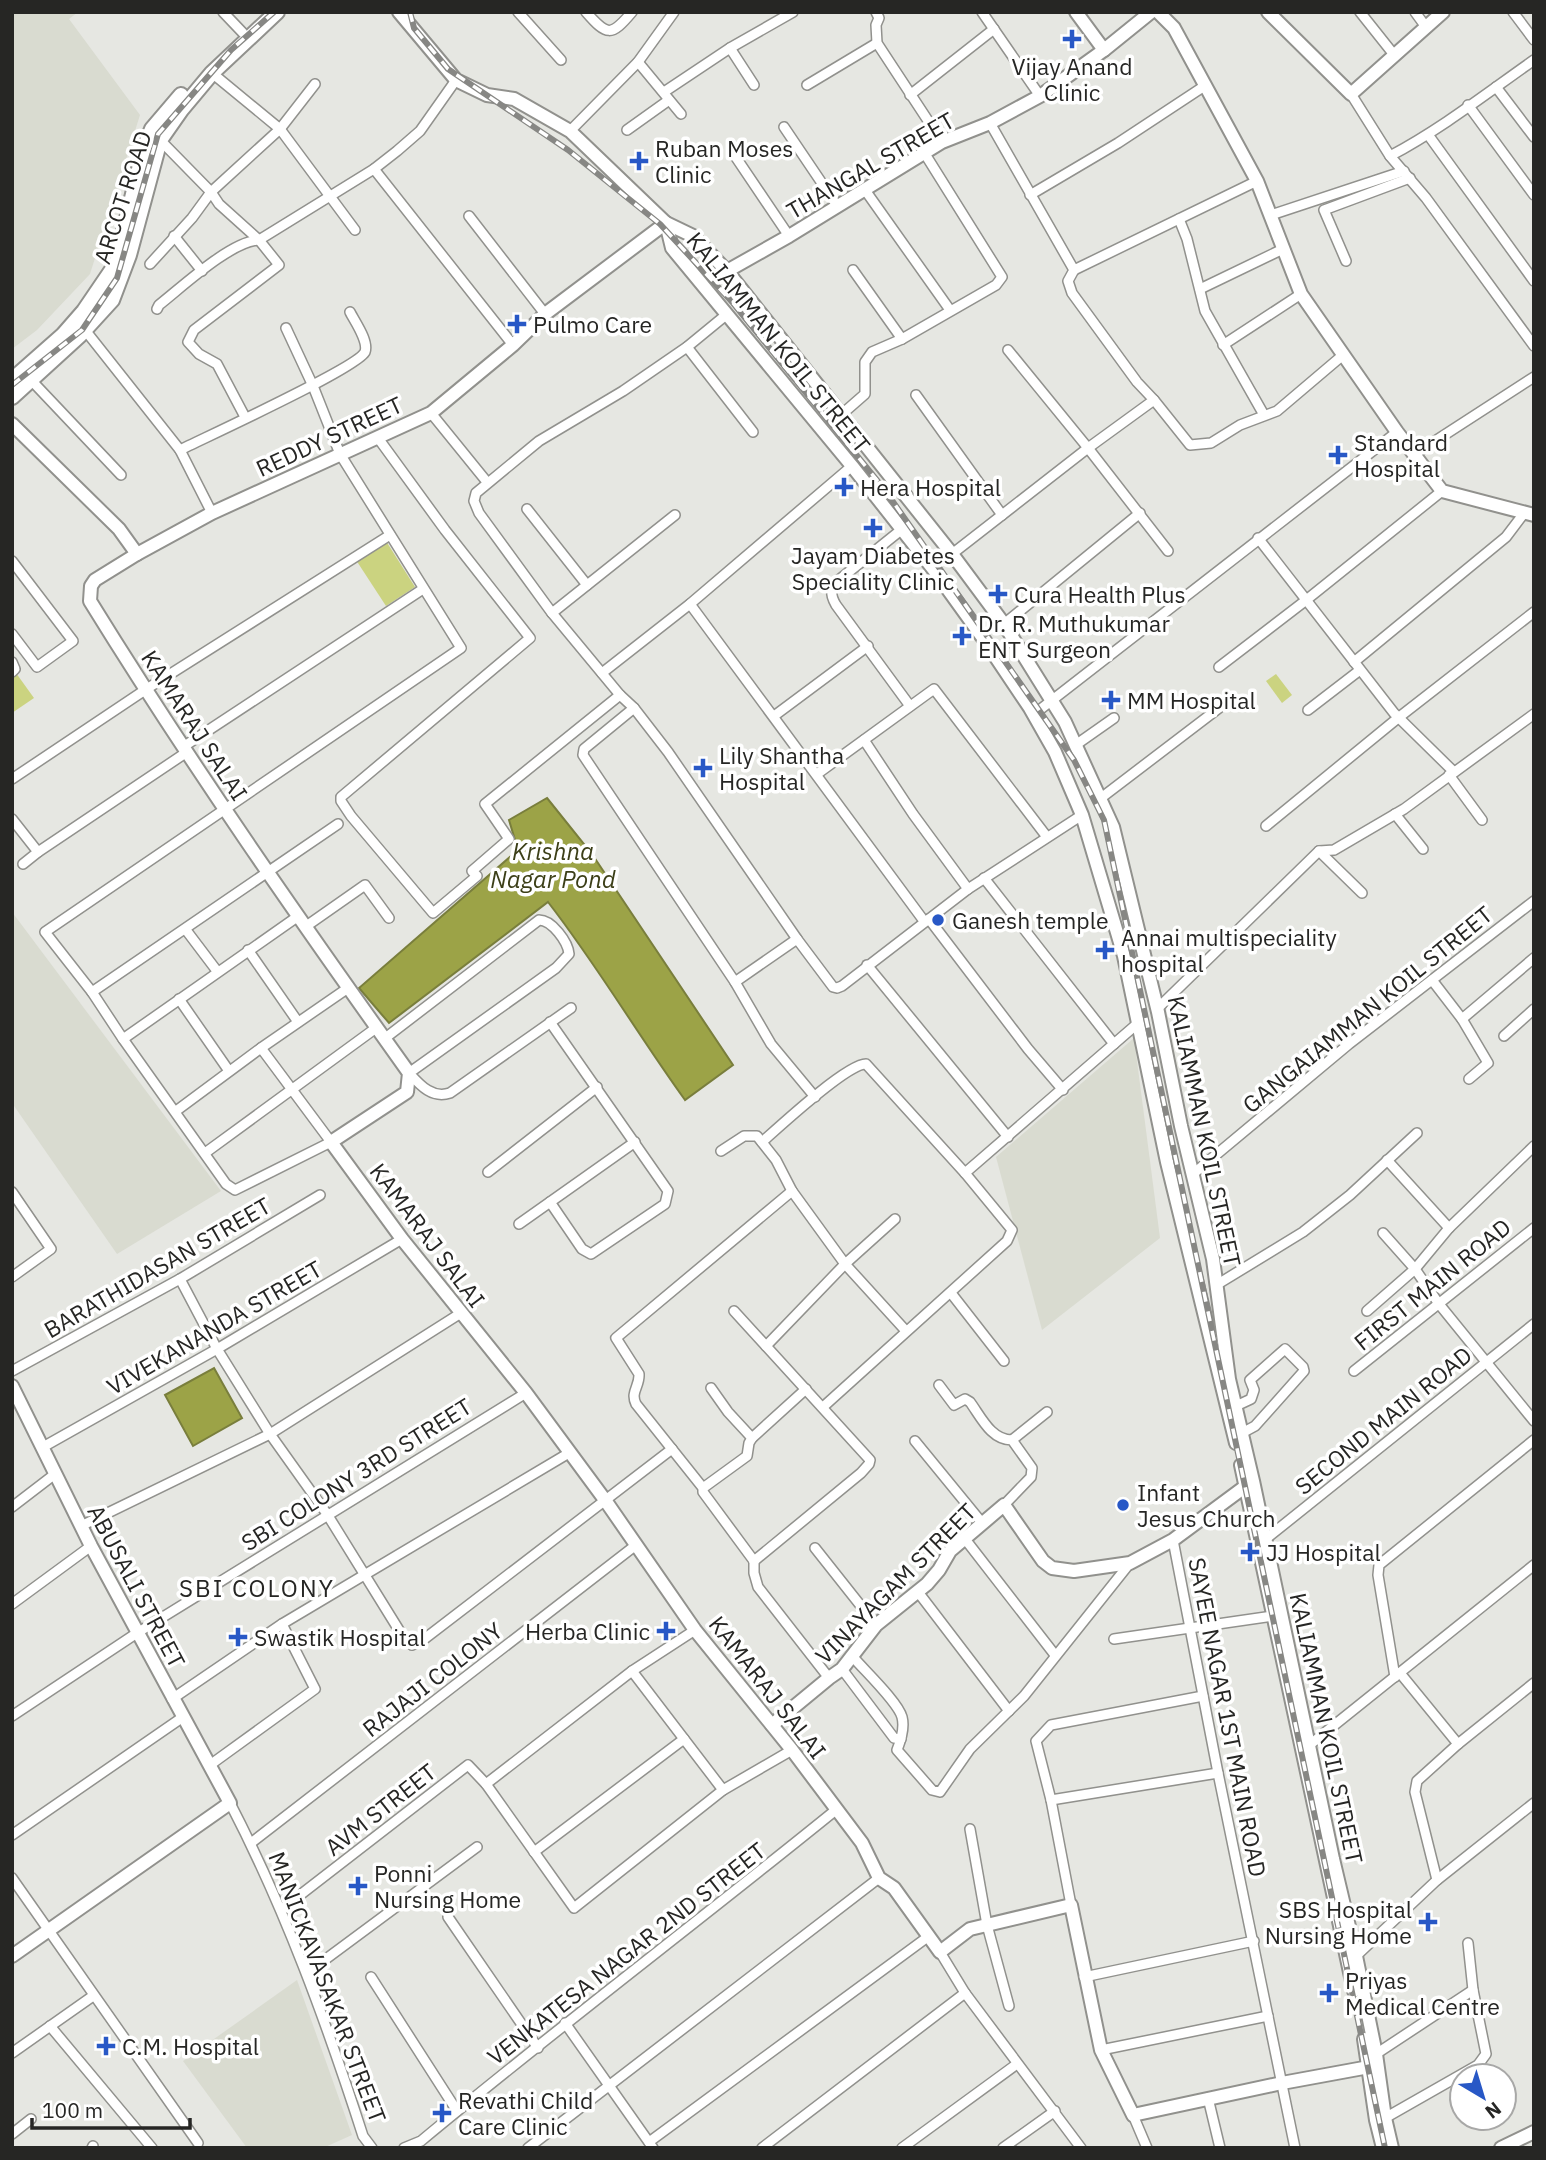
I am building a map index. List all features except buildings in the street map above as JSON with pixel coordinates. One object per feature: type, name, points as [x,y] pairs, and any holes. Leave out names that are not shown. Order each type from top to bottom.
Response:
[{"type":"main road","name":"ARCOT ROAD","points":[[12,380],[63,335],[84,311],[116,264],[144,149],[152,129],[190,85],[243,33],[272,13]]},
{"type":"main road","name":"ARCOT ROAD","points":[[12,397],[85,330],[112,300],[129,255],[160,140],[212,73],[272,13]]},
{"type":"street","points":[[223,12],[243,33]]},
{"type":"street","name":"KALIAMMAN KOIL STREET","points":[[399,12],[456,80],[487,95],[514,99],[570,131],[666,223],[693,236],[727,271],[952,554],[1054,701],[1077,744],[1101,798],[1122,858],[1157,1009],[1218,1284],[1229,1379],[1242,1433],[1273,1616],[1307,1748]]},
{"type":"street","points":[[518,12],[561,60]]},
{"type":"street","points":[[586,12],[604,31],[611,32],[632,12]]},
{"type":"street","points":[[570,131],[638,62],[674,12]]},
{"type":"street","points":[[888,12],[877,15],[877,43],[942,142]]},
{"type":"street","points":[[982,12],[1041,96]]},
{"type":"street","points":[[1076,12],[1104,50]]},
{"type":"street","name":"THANGAL STREET","points":[[727,271],[838,207],[942,142],[989,123],[1041,96],[1151,12]]},
{"type":"street","points":[[1158,12],[1174,27],[1257,181],[1301,294],[1397,432],[1442,491],[1530,513]]},
{"type":"street","points":[[1268,12],[1351,94],[1390,156],[1407,174],[1534,346]]},
{"type":"street","points":[[1360,12],[1395,56]]},
{"type":"street","points":[[1415,12],[1426,27]]},
{"type":"street","points":[[1351,94],[1444,12]]},
{"type":"street","points":[[1513,12],[1534,40]]},
{"type":"street","points":[[627,130],[666,96],[730,48],[788,13]]},
{"type":"street","points":[[910,95],[994,29]]},
{"type":"street","points":[[807,85],[877,43]]},
{"type":"street","points":[[730,48],[754,85]]},
{"type":"street","points":[[1390,156],[1429,136],[1468,105],[1534,60]]},
{"type":"street","points":[[638,62],[681,114]]},
{"type":"street","points":[[212,73],[280,129],[355,230]]},
{"type":"street","points":[[157,309],[202,271],[241,244],[259,240],[374,169],[420,131],[456,80]]},
{"type":"street","points":[[149,264],[192,218],[211,192],[280,129],[315,84]]},
{"type":"street","points":[[1030,195],[1118,143],[1206,85]]},
{"type":"street","points":[[1496,87],[1534,137]]},
{"type":"street","points":[[1468,105],[1534,195]]},
{"type":"street","points":[[989,123],[1074,270]]},
{"type":"street","points":[[784,128],[838,207]]},
{"type":"street","points":[[1429,136],[1534,281]]},
{"type":"street","points":[[160,140],[211,192],[219,204],[259,240],[278,267],[194,330],[188,342],[199,354],[217,365],[245,417]]},
{"type":"street","points":[[841,415],[865,394],[865,362],[872,352],[902,339],[996,285],[1002,276],[925,154]]},
{"type":"street","points":[[735,156],[789,236]]},
{"type":"street","points":[[374,169],[513,345]]},
{"type":"street","points":[[1271,215],[1407,174]]},
{"type":"street","points":[[1346,261],[1324,210],[1407,174]]},
{"type":"street","points":[[1257,181],[1074,270],[1068,281],[1072,293],[1137,382],[1186,442],[1194,446],[1211,443],[1240,425],[1277,411],[1343,355]]},
{"type":"street","points":[[865,190],[950,310]]},
{"type":"street","points":[[469,216],[545,314]]},
{"type":"street","points":[[1179,219],[1205,311],[1264,415]]},
{"type":"street","name":"KALIAMMAN KOIL STREET","points":[[666,223],[672,248],[934,570],[984,638],[1055,752],[1082,815],[1124,956],[1167,1161],[1250,1483]]},
{"type":"street","name":"REDDY STREET","points":[[137,554],[212,513],[431,413],[513,345],[545,314],[666,223]]},
{"type":"street","points":[[174,236],[202,271]]},
{"type":"street","points":[[1200,289],[1283,249]]},
{"type":"street","points":[[853,270],[902,339]]},
{"type":"street","points":[[98,289],[112,300]]},
{"type":"street","points":[[1223,345],[1301,294]]},
{"type":"street","points":[[180,450],[313,386],[352,363],[365,352],[365,344],[350,312]]},
{"type":"street","points":[[726,315],[687,348],[623,391],[539,441],[500,475],[487,482],[476,493],[474,501],[479,513],[552,613],[668,752],[797,939],[829,983],[837,988],[968,889],[1082,815]]},
{"type":"street","points":[[286,328],[340,454],[461,648],[45,932],[92,992],[122,1039],[229,1188],[238,1190],[331,1143],[407,1092],[412,1071],[556,968],[569,954],[568,947],[549,922],[539,920],[388,1037]]},
{"type":"street","points":[[85,330],[180,450],[212,513]]},
{"type":"street","points":[[687,348],[753,432]]},
{"type":"street","points":[[1008,351],[1168,551]]},
{"type":"street","points":[[1415,454],[1534,377]]},
{"type":"street","points":[[31,380],[121,475]]},
{"type":"street","points":[[916,396],[1002,515]]},
{"type":"street","points":[[952,554],[1154,400]]},
{"type":"street","points":[[431,413],[487,482]]},
{"type":"street","points":[[12,424],[119,529],[137,554]]},
{"type":"street","points":[[1033,715],[1397,432]]},
{"type":"street","points":[[378,438],[444,530],[530,638],[341,797],[351,816],[433,913],[477,876],[472,871],[509,839],[485,804],[620,695]]},
{"type":"street","points":[[602,673],[690,604],[852,466]]},
{"type":"street","points":[[1219,667],[1442,491]]},
{"type":"street","points":[[527,509],[587,585]]},
{"type":"street","points":[[1003,624],[1140,513]]},
{"type":"street","points":[[1308,710],[1530,513]]},
{"type":"street","points":[[552,613],[675,514]]},
{"type":"street","points":[[901,530],[832,588],[832,599],[910,706]]},
{"type":"street","points":[[12,779],[145,690],[390,535]]},
{"type":"street","points":[[1258,538],[1398,718],[1451,773],[1482,821]]},
{"type":"street","name":"KAMARAJ SALAI","points":[[137,554],[95,580],[90,601],[145,690],[301,922],[376,1028],[388,1037],[412,1071]]},
{"type":"street","points":[[12,561],[73,641],[37,667],[12,634]]},
{"type":"street","points":[[23,864],[185,750],[423,589]]},
{"type":"street","points":[[690,604],[856,829],[1063,1090]]},
{"type":"street","points":[[1266,826],[1534,612]]},
{"type":"street","points":[[774,716],[868,646]]},
{"type":"street","points":[[12,662],[15,669],[12,672]]},
{"type":"street","points":[[817,774],[931,690],[939,692],[1047,837]]},
{"type":"street","points":[[634,708],[584,749],[583,755],[735,982],[771,1044],[815,1097]]},
{"type":"street","points":[[1101,798],[1219,708]]},
{"type":"street","points":[[1157,1009],[1319,850],[1335,850],[1395,814],[1534,714]]},
{"type":"street","points":[[1077,744],[1114,718]]},
{"type":"street","points":[[864,740],[913,814],[968,889]]},
{"type":"street","points":[[1395,814],[1423,849]]},
{"type":"street","points":[[12,818],[38,852]]},
{"type":"street","points":[[92,992],[338,824]]},
{"type":"street","points":[[1319,850],[1362,893]]},
{"type":"street","points":[[984,878],[1114,1044]]},
{"type":"street","points":[[122,1039],[248,950],[365,885],[388,918]]},
{"type":"street","name":"GANGAIAMMAN KOIL STREET","points":[[1193,1174],[1349,1044],[1534,901]]},
{"type":"street","points":[[186,930],[216,971]]},
{"type":"street","points":[[735,982],[797,939]]},
{"type":"street","points":[[248,950],[298,1022]]},
{"type":"street","points":[[1462,1019],[1534,958]]},
{"type":"street","points":[[867,965],[1009,1137]]},
{"type":"street","points":[[1432,980],[1462,1019],[1488,1063],[1469,1079]]},
{"type":"street","points":[[176,1111],[348,988]]},
{"type":"street","points":[[179,999],[229,1071]]},
{"type":"street","points":[[412,1071],[424,1089],[435,1094],[444,1094],[571,1008]]},
{"type":"street","points":[[1504,1036],[1534,1009]]},
{"type":"street","points":[[550,1022],[668,1191],[665,1204],[591,1254],[582,1249],[550,1202]]},
{"type":"street","points":[[965,1173],[1137,1024]]},
{"type":"street","points":[[205,1153],[376,1028]]},
{"type":"street","points":[[261,1048],[331,1143]]},
{"type":"street","points":[[762,1142],[815,1097],[857,1066],[866,1064],[965,1173],[1012,1230],[1007,1241],[823,1407]]},
{"type":"street","points":[[488,1172],[597,1087]]},
{"type":"street","points":[[1218,1284],[1303,1232],[1350,1195],[1417,1133]]},
{"type":"street","points":[[721,1151],[748,1134],[757,1136],[776,1160],[792,1191],[845,1264],[906,1331]]},
{"type":"street","points":[[519,1224],[635,1142]]},
{"type":"street","name":"KAMARAJ SALAI","points":[[331,1143],[402,1239],[526,1393],[605,1500],[695,1630],[838,1810],[862,1843],[879,1878],[894,1888],[940,1952]]},
{"type":"street","points":[[1367,1311],[1415,1269],[1449,1228],[1534,1146]]},
{"type":"street","points":[[1387,1160],[1449,1228]]},
{"type":"street","points":[[792,1191],[616,1338],[639,1374],[640,1380],[634,1391],[636,1404],[703,1488],[703,1492],[754,1561],[758,1587],[829,1678]]},
{"type":"street","points":[[12,1192],[51,1249],[12,1277]]},
{"type":"street","name":"BARATHIDASAN STREET","points":[[12,1371],[180,1279],[320,1195]]},
{"type":"street","points":[[766,1346],[845,1264],[895,1219]]},
{"type":"street","name":"FIRST MAIN ROAD","points":[[1354,1371],[1534,1228]]},
{"type":"street","points":[[1383,1233],[1415,1269],[1439,1304],[1534,1421]]},
{"type":"street","name":"VIVEKANANDA STREET","points":[[43,1447],[217,1349],[402,1239]]},
{"type":"street","points":[[180,1279],[217,1349],[270,1434],[327,1514],[402,1635],[412,1645],[423,1640],[672,1449]]},
{"type":"street","points":[[951,1293],[1004,1360]]},
{"type":"street","points":[[734,1311],[870,1460],[866,1468],[754,1561]]},
{"type":"street","points":[[81,1525],[270,1434],[461,1313]]},
{"type":"street","name":"SECOND MAIN ROAD","points":[[1261,1543],[1534,1324]]},
{"type":"street","points":[[1236,1406],[1251,1399],[1254,1390],[1250,1380],[1285,1349],[1303,1367],[1304,1371],[1255,1426],[1242,1433]]},
{"type":"street","points":[[939,1385],[954,1405],[968,1400],[998,1438],[1012,1440],[1032,1468],[1033,1473],[1004,1506]]},
{"type":"street","points":[[711,1388],[752,1438]]},
{"type":"street","points":[[703,1488],[747,1456],[752,1438],[806,1389]]},
{"type":"street","name":"ABUSALI STREET","points":[[13,1392],[136,1633],[230,1802]]},
{"type":"street","name":"SBI COLONY 3RD STREET","points":[[12,1716],[136,1633],[526,1393]]},
{"type":"street","points":[[1012,1440],[1047,1412]]},
{"type":"street","points":[[1458,1744],[1397,1675],[1378,1575],[1379,1565],[1534,1440]]},
{"type":"street","points":[[915,1441],[983,1524]]},
{"type":"street","points":[[172,1699],[282,1624],[365,1577],[569,1453]]},
{"type":"street","points":[[12,1507],[55,1474]]},
{"type":"street","name":"VINAYAGAM STREET","points":[[772,1725],[842,1669],[876,1625],[918,1592],[939,1570],[950,1551],[1004,1506],[1043,1562],[1052,1568],[1074,1571],[1130,1563],[1173,1540],[1250,1483]]},
{"type":"street","points":[[965,1539],[1055,1655]]},
{"type":"street","name":"SAYEE NAGAR 1ST MAIN ROAD","points":[[1173,1540],[1295,2148]]},
{"type":"street","name":"KALIAMMAN KOIL STREET","points":[[1261,1543],[1307,1748],[1325,1861],[1376,2054],[1392,2148]]},
{"type":"street","name":"RAJAJI COLONY","points":[[251,1843],[636,1545]]},
{"type":"street","points":[[12,1604],[91,1546]]},
{"type":"street","points":[[815,1548],[876,1625]]},
{"type":"street","points":[[853,1657],[899,1710],[902,1720],[901,1739],[897,1749],[932,1790],[938,1792],[943,1789],[970,1749],[1024,1696],[1130,1563]]},
{"type":"street","points":[[1307,1748],[1534,1565]]},
{"type":"street","points":[[918,1592],[1009,1711]]},
{"type":"street","points":[[1114,1639],[1273,1616]]},
{"type":"street","points":[[210,1765],[315,1689],[282,1624]]},
{"type":"street","points":[[695,1630],[632,1671],[486,1784],[574,1908],[723,1790],[792,1750]]},
{"type":"street","points":[[842,1669],[894,1738],[901,1739]]},
{"type":"street","points":[[632,1671],[723,1790]]},
{"type":"street","points":[[1437,1881],[1415,1786],[1422,1774],[1534,1683]]},
{"type":"street","points":[[1147,2148],[1101,2050],[1084,1977],[1051,1800],[1036,1741],[1051,1725],[1203,1696]]},
{"type":"street","points":[[12,1835],[183,1717]]},
{"type":"street","points":[[534,1852],[684,1739]]},
{"type":"street","name":"AVM STREET","points":[[282,1909],[468,1765],[486,1784]]},
{"type":"street","points":[[1051,1800],[1218,1773]]},
{"type":"street","points":[[12,1956],[230,1802]]},
{"type":"street","name":"MANICKAVASAKAR STREET","points":[[230,1802],[282,1909],[363,2136],[372,2148]]},
{"type":"street","points":[[1352,1959],[1437,1881],[1534,1803]]},
{"type":"street","name":"VENKATESA NAGAR 2ND STREET","points":[[404,2148],[421,2141],[538,2048],[565,2023],[697,1923],[838,1810]]},
{"type":"street","points":[[970,1829],[987,1925],[1009,2006]]},
{"type":"street","points":[[307,1973],[477,1847]]},
{"type":"street","points":[[12,1878],[198,2143]]},
{"type":"street","points":[[528,2148],[879,1878]]},
{"type":"street","points":[[1072,1905],[970,1929],[940,1952],[965,1993],[1081,2148]]},
{"type":"street","points":[[448,1917],[538,2048]]},
{"type":"street","points":[[565,2023],[651,2145],[929,1936]]},
{"type":"street","points":[[1084,1977],[1254,1941]]},
{"type":"street","points":[[1385,2118],[1478,2065],[1486,2054],[1468,1943]]},
{"type":"street","name":"KALIAMMAN KOIL STREET","points":[[1352,1959],[1383,2148]]},
{"type":"street","points":[[370,1977],[457,2111]]},
{"type":"street","points":[[1376,2054],[1474,1990]]},
{"type":"street","points":[[762,2148],[965,1993]]},
{"type":"street","points":[[12,2053],[93,1996]]},
{"type":"street","points":[[1101,2050],[1268,2016]]},
{"type":"street","points":[[50,2026],[152,2148]]},
{"type":"street","points":[[902,2148],[1017,2064]]},
{"type":"street","points":[[1133,2115],[1369,2067]]},
{"type":"street","points":[[1208,2098],[1220,2148]]},
{"type":"street","points":[[1003,2148],[1055,2111]]},
{"type":"street","points":[[12,2134],[31,2119]]},
{"type":"street","points":[[1500,2148],[1534,2132]]},
{"type":"shaded area","points":[[12,12],[78,12],[69,19],[140,115],[90,274],[37,330],[12,349]]},
{"type":"shaded area","points":[[386,541],[415,587],[386,606],[356,560]]},
{"type":"shaded area","points":[[16,673],[34,698],[12,713],[12,675]]},
{"type":"shaded area","points":[[1276,674],[1292,695],[1282,703],[1266,681]]},
{"type":"shaded area","points":[[12,912],[221,1191],[117,1254],[12,1103]]},
{"type":"shaded area","points":[[1134,1038],[1160,1238],[1042,1330],[996,1157]]},
{"type":"shaded area","points":[[297,1980],[352,2135],[323,2148],[247,2148],[183,2061]]},
{"type":"water","name":"Krishna Nagar Pond","points":[[547,798],[592,854],[733,1065],[685,1100],[548,902],[389,1023],[359,988],[518,850],[509,820]]},
{"type":"water","points":[[214,1368],[242,1418],[193,1446],[165,1395]]},
{"type":"railway","points":[[12,385],[82,330],[117,278],[158,134],[231,50],[274,12]]},
{"type":"railway","points":[[410,12],[414,28],[448,69],[568,150],[660,224],[733,303],[884,489],[1074,760],[1104,820],[1385,2148]]},
{"type":"place","name":"Vijay Anand Clinic","points":[[1072,39]]},
{"type":"place","name":"Ruban Moses Clinic","points":[[639,161]]},
{"type":"place","name":"Pulmo Care","points":[[517,324]]},
{"type":"place","name":"Standard Hospital","points":[[1338,455]]},
{"type":"place","name":"Hera Hospital","points":[[844,487]]},
{"type":"place","name":"Jayam Diabetes Speciality Clinic","points":[[873,528]]},
{"type":"place","name":"Cura Health Plus","points":[[998,594]]},
{"type":"place","name":"Dr. R. Muthukumar ENT Surgeon","points":[[962,636]]},
{"type":"place","name":"MM Hospital","points":[[1111,700]]},
{"type":"place","name":"Lily Shantha Hospital","points":[[703,768]]},
{"type":"place","name":"Ganesh temple","points":[[938,920]]},
{"type":"place","name":"Annai multispeciality hospital","points":[[1105,950]]},
{"type":"place","name":"Infant Jesus Church","points":[[1123,1505]]},
{"type":"place","name":"JJ Hospital","points":[[1250,1552]]},
{"type":"place","name":"Herba Clinic","points":[[666,1631]]},
{"type":"place","name":"Swastik Hospital","points":[[238,1637]]},
{"type":"place","name":"Ponni Nursing Home","points":[[358,1886]]},
{"type":"place","name":"SBS Hospital Nursing Home","points":[[1428,1922]]},
{"type":"place","name":"Priyas Medical Centre","points":[[1329,1993]]},
{"type":"place","name":"C.M. Hospital","points":[[106,2046]]},
{"type":"place","name":"Revathi Child Care Clinic","points":[[442,2113]]},
{"type":"district","name":"SBI COLONY","points":[[257,1588]]}]
